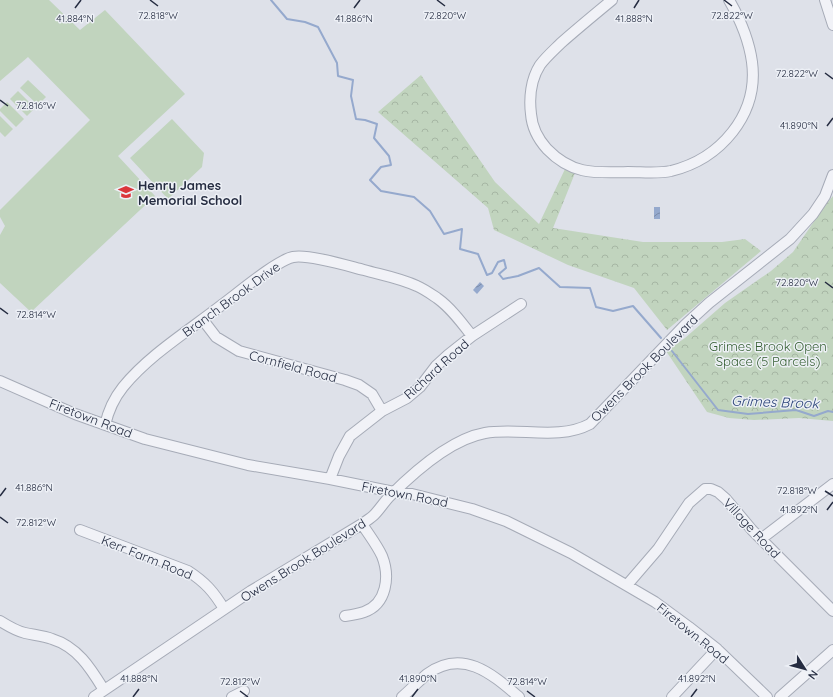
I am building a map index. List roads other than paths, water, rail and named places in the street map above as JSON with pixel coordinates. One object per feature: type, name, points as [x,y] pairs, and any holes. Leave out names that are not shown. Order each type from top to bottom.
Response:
[{"type":"street","points":[[612,0],[573,32],[540,64],[533,80],[530,106],[534,132],[550,152],[567,166],[595,172],[669,171],[696,162],[716,149],[725,141],[743,114],[750,92],[752,63],[745,33],[729,0]]},
{"type":"street","points":[[825,0],[833,25]]},
{"type":"street","name":"Owens Brook Boulevard","points":[[94,697],[224,609],[362,524],[375,514],[394,492],[441,452],[459,442],[484,433],[502,431],[552,433],[581,428],[590,424],[685,325],[709,303],[790,239],[813,214],[825,196],[833,174]]},
{"type":"street","name":"Branch Brook Drive","points":[[105,425],[112,406],[122,388],[162,350],[279,263],[293,257],[309,257],[334,262],[396,278],[417,286],[439,300],[460,320],[472,336]]},
{"type":"street","name":"Richard Road","points":[[330,479],[339,456],[350,436],[382,411],[407,398],[420,387],[436,366],[448,355],[472,336],[521,304]]},
{"type":"street","name":"Cornfield Road","points":[[203,320],[216,337],[238,351],[359,385],[372,394],[382,411]]},
{"type":"street","name":"Firetown Road","points":[[0,381],[105,425],[145,439],[248,465],[412,494],[451,503],[506,521],[571,553],[661,606],[717,649],[767,697]]},
{"type":"street","points":[[761,539],[833,484]]},
{"type":"street","name":"Village Road","points":[[627,585],[658,549],[689,503],[705,488],[718,492],[726,499],[761,539],[833,611]]},
{"type":"street","points":[[346,616],[366,612],[381,599],[385,589],[385,566],[381,555],[362,524]]},
{"type":"street","name":"Kerr Farm Road","points":[[80,530],[188,571],[201,579],[224,609]]},
{"type":"street","points":[[0,621],[24,633],[53,639],[71,649],[90,667],[104,690]]},
{"type":"street","points":[[672,697],[717,649]]},
{"type":"street","points":[[780,697],[833,650]]},
{"type":"street","points":[[402,697],[434,670],[444,665],[459,663],[475,666],[486,671],[519,697]]},
{"type":"street","points":[[232,697],[244,691]]},
{"type":"water","points":[[654,207],[660,207],[660,219],[654,219]]},
{"type":"water","points":[[480,282],[484,286],[477,294],[473,290]]},
{"type":"waterway","name":"Grimes Brook","points":[[271,0],[287,19],[305,22],[318,27],[337,63],[338,76],[353,80],[351,96],[356,119],[377,124],[374,138],[389,156],[391,165],[381,167],[370,180],[381,191],[414,197],[430,211],[444,234],[462,229],[460,249],[478,254],[487,275],[492,273],[498,262],[504,260],[506,268],[499,274],[503,279],[518,276],[539,268],[560,287],[590,288],[596,307],[613,311],[633,306],[661,338]]},
{"type":"waterway","name":"Grimes Brook","points":[[672,351],[718,410],[748,414],[796,410],[814,416],[828,411],[833,412]]},
{"type":"place","name":"Henry James Memorial School","points":[[126,192]]},
{"type":"park label","name":"Grimes Brook Open Space (5 Parcels)","points":[[768,354]]}]
